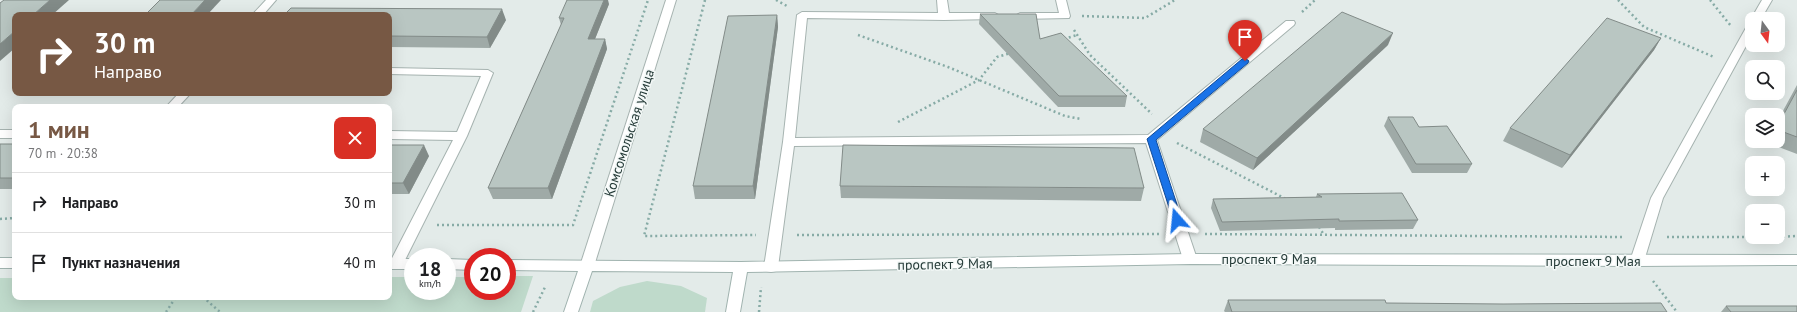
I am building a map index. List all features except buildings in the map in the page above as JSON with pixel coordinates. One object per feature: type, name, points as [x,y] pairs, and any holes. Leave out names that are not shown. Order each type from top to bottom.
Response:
[{"type":"street","points":[[260,12],[271,0]]},
{"type":"street","name":"Комсомольская улица","points":[[572,312],[671,0]]},
{"type":"street","points":[[942,0],[944,17]]},
{"type":"street","points":[[771,267],[789,142],[802,15],[944,17],[1065,16],[1061,0]]},
{"type":"street","points":[[1760,12],[1766,0]]},
{"type":"street","points":[[789,142],[1158,133],[1290,23]]},
{"type":"street","points":[[1637,261],[1657,198],[1744,41]]},
{"type":"street","points":[[392,71],[488,73],[461,136],[416,225],[392,264]]},
{"type":"street","points":[[175,104],[182,96]]},
{"type":"street","points":[[1158,133],[1182,234],[1190,259]]},
{"type":"street","points":[[0,134],[12,134]]},
{"type":"street","points":[[392,136],[461,136]]},
{"type":"street","name":"проспект 9 Мая","points":[[587,266],[771,267],[1190,259],[1637,261],[1797,260]]},
{"type":"street","points":[[0,263],[12,263]]},
{"type":"street","points":[[392,264],[404,264]]},
{"type":"street","points":[[516,265],[587,266]]},
{"type":"street","points":[[734,312],[741,267]]},
{"type":"path","points":[[416,225],[574,225],[648,0]]},
{"type":"path","points":[[705,0],[644,236],[1182,234],[1644,238],[1745,237]]},
{"type":"path","points":[[1065,16],[1145,18],[1174,0]]},
{"type":"path","points":[[1618,0],[1644,27],[1731,64]]},
{"type":"path","points":[[1710,0],[1744,41]]},
{"type":"path","points":[[1065,16],[1090,54],[1158,133],[1287,200]]},
{"type":"path","points":[[853,33],[948,66],[1065,116],[1088,121]]},
{"type":"path","points":[[1062,39],[1077,35]]},
{"type":"path","points":[[896,123],[979,80],[997,57],[1011,53]]},
{"type":"path","points":[[0,219],[12,218]]},
{"type":"path","points":[[1317,221],[1324,235]]},
{"type":"path","points":[[1785,236],[1797,236]]},
{"type":"path","points":[[1637,261],[1677,312]]},
{"type":"path","points":[[533,311],[546,285]]},
{"type":"path","points":[[759,312],[762,286]]},
{"type":"path","points":[[166,312],[174,300]]},
{"type":"path","points":[[206,300],[220,312]]},
{"type":"green space","points":[[516,276],[533,276],[521,312],[0,312],[0,278],[12,278],[12,300],[392,300],[392,277],[404,277],[404,300],[456,300],[456,277],[464,277],[464,300],[516,300]]},
{"type":"green space","points":[[647,281],[681,286],[707,298],[705,312],[590,312],[593,301],[620,287]]},
{"type":"route","points":[[1177,220],[1151,139],[1245,61]]}]
